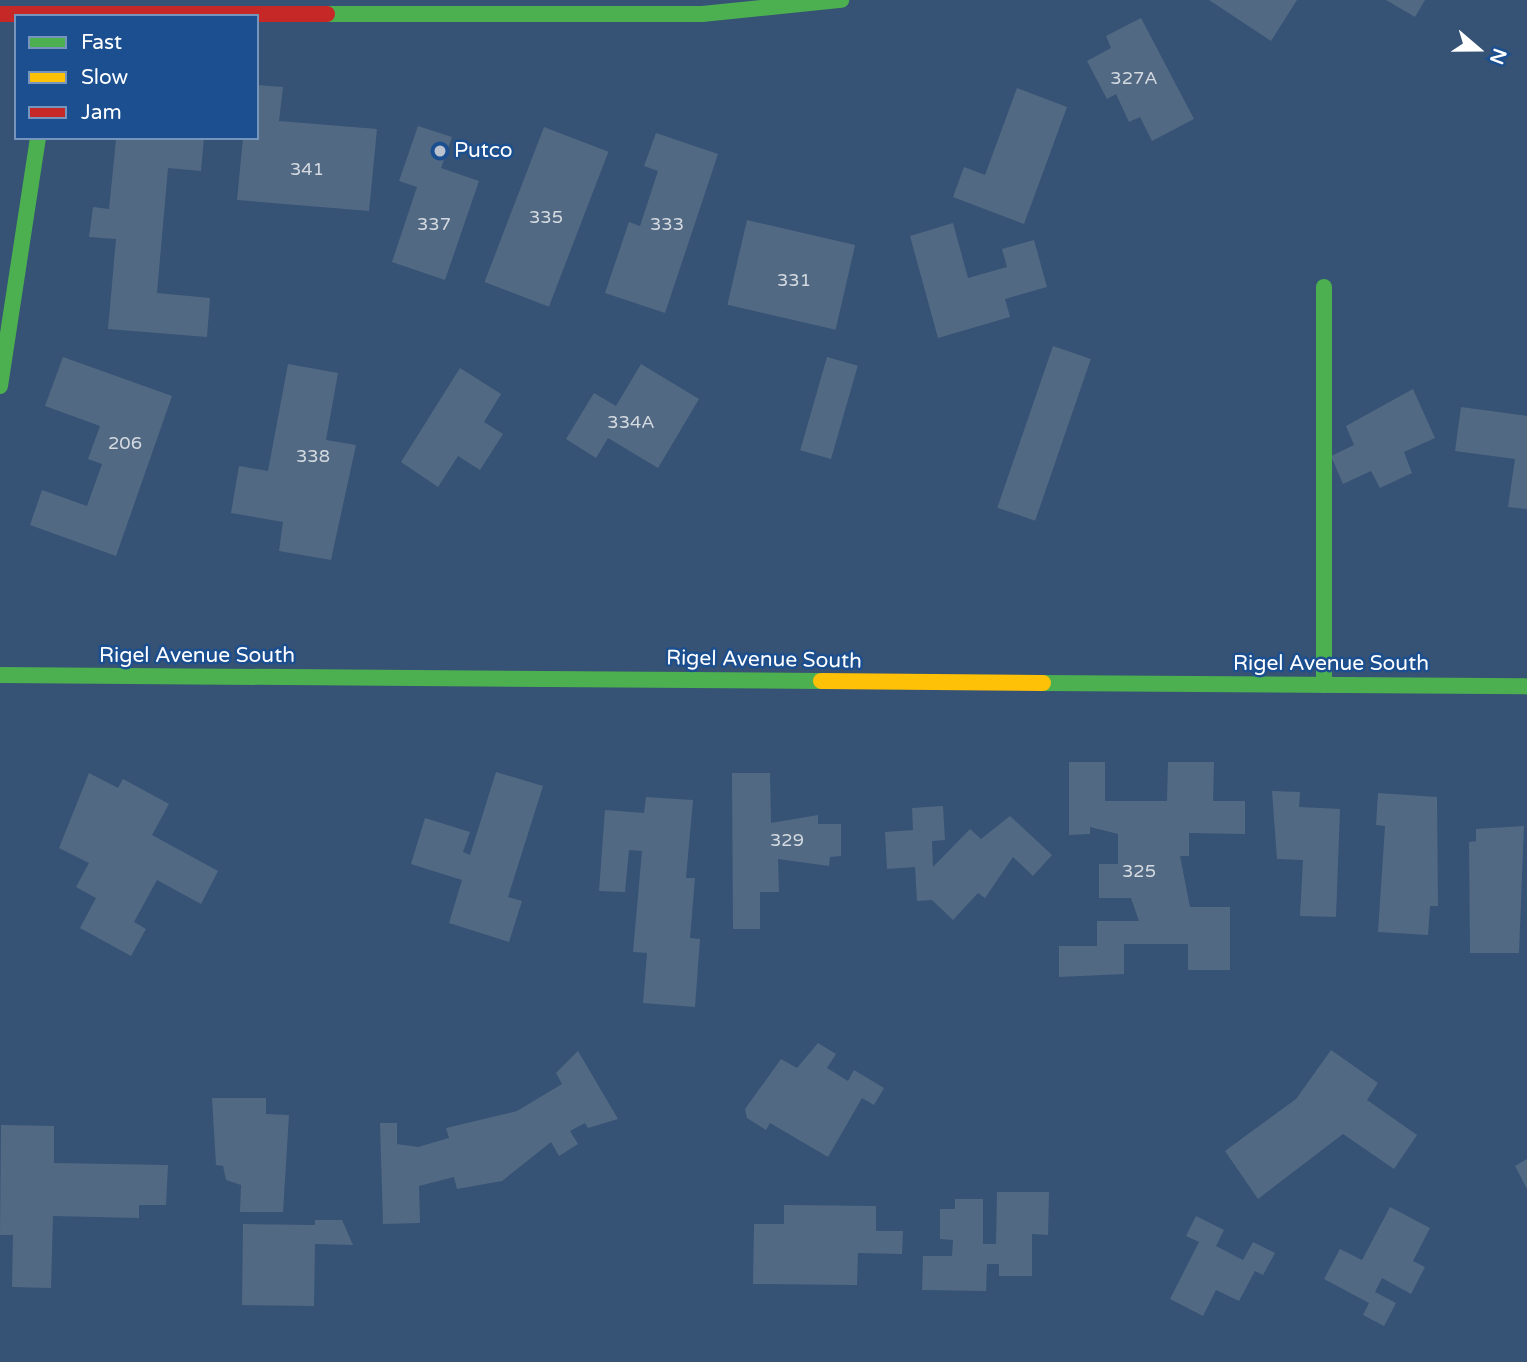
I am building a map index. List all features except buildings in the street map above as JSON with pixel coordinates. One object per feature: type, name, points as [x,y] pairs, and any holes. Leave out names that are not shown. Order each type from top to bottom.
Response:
[{"type":"main road","points":[[259,14],[702,15],[841,0]]},
{"type":"main road","points":[[0,14],[57,14]]},
{"type":"main road","points":[[0,386],[38,140]]},
{"type":"main road","points":[[1324,288],[1324,685]]},
{"type":"main road","name":"Rigel Avenue South","points":[[0,675],[1527,686]]},
{"type":"traffic: fast","points":[[327,14],[702,14],[841,0]]},
{"type":"traffic: fast","points":[[0,386],[38,140]]},
{"type":"traffic: fast","points":[[1324,287],[1324,685]]},
{"type":"traffic: fast","points":[[0,675],[821,681]]},
{"type":"traffic: fast","points":[[1043,683],[1527,686]]},
{"type":"traffic: slow","points":[[821,681],[1043,683]]},
{"type":"traffic: jam","points":[[0,14],[327,14]]},
{"type":"place","name":"Putco","points":[[440,151]]}]
